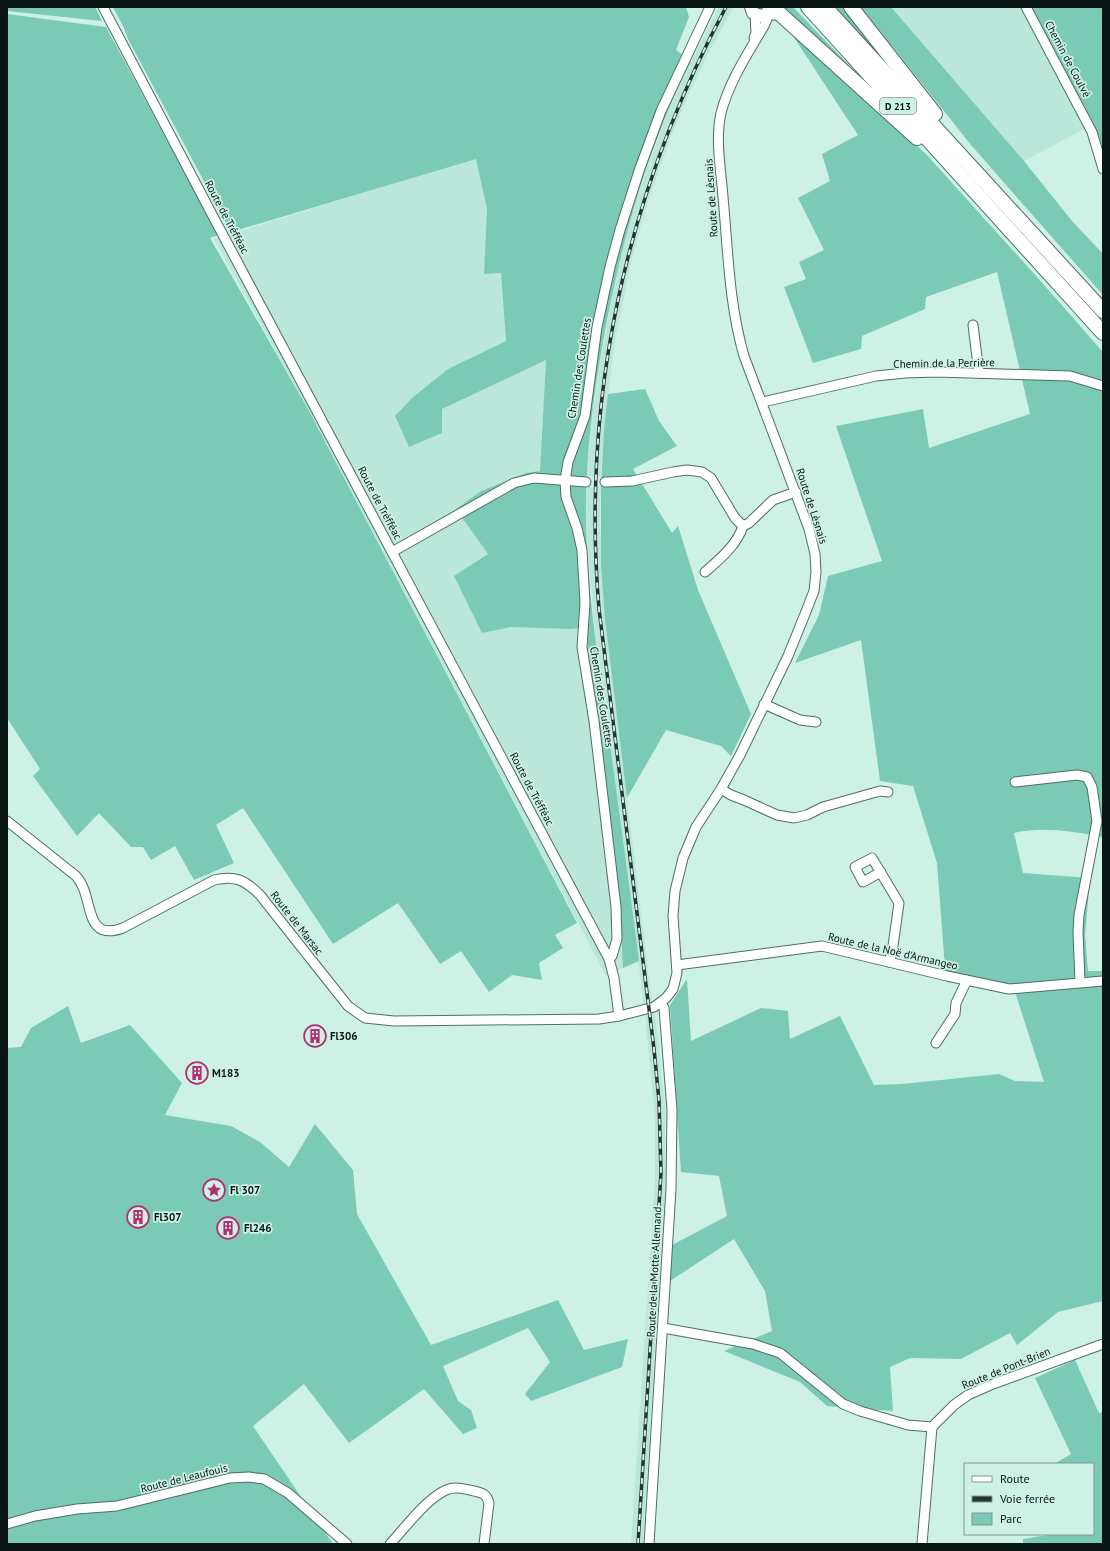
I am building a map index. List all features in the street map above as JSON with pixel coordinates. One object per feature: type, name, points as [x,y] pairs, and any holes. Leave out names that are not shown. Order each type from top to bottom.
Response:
[{"type":"highway","name":"D 213","points":[[808,7],[988,204],[1103,333]]},
{"type":"highway","name":"D 213","points":[[825,7],[964,157],[1103,311]]},
{"type":"highway","points":[[851,7],[957,142],[964,157]]},
{"type":"highway","points":[[763,11],[779,14],[797,29],[921,142],[972,196],[988,204]]},
{"type":"street","name":"Route de Tréfféac","points":[[103,7],[609,959],[614,978],[619,1016]]},
{"type":"street","name":"Chemin des Coulettes","points":[[609,959],[612,956],[617,939],[616,908],[597,745],[582,647],[581,636],[585,603],[582,550],[577,528],[566,497],[565,481],[568,462],[584,416],[597,327],[610,267],[622,224],[640,168],[661,111],[710,7]]},
{"type":"street","name":"Chemin de Coulvé","points":[[1026,7],[1092,132],[1103,168]]},
{"type":"street","name":"Route de Lèsnais","points":[[619,1016],[649,1008],[661,1002],[673,989],[676,980],[677,965],[673,916],[675,891],[683,858],[696,827],[721,789],[740,755],[788,656],[814,590],[816,572],[815,554],[809,529],[763,402],[744,356],[737,331],[728,265],[719,145],[721,114],[727,94],[752,47],[763,11]]},
{"type":"street","points":[[973,325],[979,373]]},
{"type":"street","name":"Chemin de la Perrière","points":[[763,402],[876,376],[912,373],[979,373],[1070,376],[1103,386]]},
{"type":"street","points":[[605,482],[632,481],[687,470],[702,472],[711,478],[735,518],[743,526]]},
{"type":"street","points":[[392,552],[514,483],[534,478],[586,482]]},
{"type":"street","points":[[705,572],[724,555],[740,535],[743,526],[749,523],[773,500],[796,492]]},
{"type":"street","points":[[764,704],[800,720],[816,722]]},
{"type":"street","points":[[1014,782],[1077,775],[1087,777],[1092,787],[1097,821],[1079,915],[1078,932],[1080,982]]},
{"type":"street","points":[[721,789],[730,795],[777,815],[794,818],[807,815],[823,807],[880,791],[888,792]]},
{"type":"street","name":"Route de Marsac","points":[[7,821],[81,881],[92,918],[97,927],[104,931],[114,931],[124,928],[214,880],[224,877],[236,878],[244,881],[260,895],[348,1006],[365,1018],[394,1021],[582,1020],[619,1016]]},
{"type":"street","points":[[881,872],[899,903],[892,953],[889,962]]},
{"type":"street","name":"Route de la Noë d'Armangeo","points":[[677,965],[822,946],[1009,989],[1103,981]]},
{"type":"street","points":[[936,1043],[955,1014],[956,1003],[967,980]]},
{"type":"street","name":"Route de la Motte Allemand","points":[[649,1544],[664,1328],[671,1189],[672,1110],[664,1008],[661,1002]]},
{"type":"street","points":[[664,1328],[753,1344],[780,1353],[843,1404],[860,1411],[908,1425],[932,1427],[922,1544]]},
{"type":"street","name":"Route de Pont-Brien","points":[[932,1427],[954,1405],[968,1395],[993,1384],[1103,1344]]},
{"type":"street","name":"Route de Leaufouis","points":[[7,1524],[42,1515],[77,1509],[117,1506],[155,1498],[222,1480],[249,1477],[264,1479],[288,1493],[347,1544]]},
{"type":"street","points":[[390,1544],[431,1501],[447,1490],[461,1488],[484,1493],[488,1498],[489,1503],[484,1544]]},
{"type":"shaded area","points":[[719,7],[734,7],[708,54],[688,96],[670,139],[641,225],[631,262],[615,341],[604,430],[601,476],[587,477],[591,427],[598,373],[618,266],[632,214],[668,112],[691,61]]},
{"type":"shaded area","points":[[891,7],[1031,7],[1094,124],[1024,161]]},
{"type":"shaded area","points":[[476,158],[487,209],[484,273],[501,273],[506,341],[448,369],[395,416],[409,447],[442,433],[441,409],[546,360],[540,472],[526,473],[481,491],[456,509],[488,554],[482,633],[511,627],[568,629],[586,627],[619,899],[623,968],[606,976],[309,411],[214,239]]},
{"type":"shaded area","points":[[587,487],[601,487],[600,524],[605,619],[652,1003],[644,1006],[595,633],[586,527]]},
{"type":"shaded area","points":[[655,1010],[665,1107],[665,1188],[643,1544],[631,1544],[655,1179],[655,1119],[645,1014]]},
{"type":"green space","points":[[7,7],[95,7],[102,21],[7,11]]},
{"type":"green space","points":[[113,7],[686,7],[689,17],[676,50],[691,61],[657,139],[629,225],[615,283],[599,365],[588,457],[586,526],[590,595],[639,961],[623,968],[619,899],[586,628],[569,629],[511,627],[482,633],[454,576],[488,554],[456,509],[481,491],[526,473],[540,471],[546,360],[442,409],[442,433],[409,447],[395,416],[412,398],[448,369],[506,341],[501,273],[484,274],[487,209],[476,159],[231,232],[128,39]]},
{"type":"green space","points":[[779,7],[793,7],[866,83],[891,122],[926,154],[1103,352],[1103,839],[1100,836],[1057,830],[1035,830],[1014,833],[1023,873],[1090,878],[1085,935],[1088,971],[1103,971],[1103,1301],[1058,1312],[1017,1345],[1010,1333],[961,1359],[910,1358],[890,1367],[893,1411],[827,1406],[800,1382],[724,1351],[772,1331],[765,1291],[734,1239],[670,1281],[672,1245],[727,1216],[719,1176],[681,1172],[670,1005],[687,979],[691,1041],[761,1008],[788,1011],[790,1039],[840,1016],[874,1085],[902,1084],[999,1074],[1015,1081],[1044,1082],[1015,992],[946,981],[937,863],[913,786],[880,781],[861,640],[795,663],[819,615],[828,576],[882,561],[836,426],[923,409],[929,448],[1030,414],[997,272],[926,297],[925,309],[862,336],[861,349],[813,363],[784,287],[806,279],[799,262],[824,250],[798,198],[830,181],[822,154],[858,135],[776,10]]},
{"type":"green space","points":[[834,7],[846,7],[904,84]]},
{"type":"green space","points":[[861,7],[891,7],[1024,161],[1072,221],[1103,254],[1103,295],[971,145]]},
{"type":"green space","points":[[1031,7],[1103,7],[1103,149],[1094,124]]},
{"type":"green space","points":[[7,14],[106,27],[218,235],[210,238],[309,411],[577,923],[555,935],[563,948],[539,963],[542,980],[512,975],[489,992],[461,951],[440,964],[398,903],[333,944],[243,808],[216,825],[234,863],[194,880],[175,846],[151,860],[143,847],[131,847],[99,813],[77,836],[33,776],[40,769],[7,718]]},
{"type":"green space","points":[[645,389],[659,421],[677,446],[633,469],[672,533],[678,526],[698,590],[751,714],[731,756],[721,746],[666,730],[627,798],[605,619],[601,565],[601,487],[604,430],[608,394]]},
{"type":"green space","points":[[68,1006],[81,1043],[130,1025],[182,1083],[165,1115],[231,1126],[260,1142],[289,1167],[315,1124],[353,1170],[357,1214],[431,1345],[558,1300],[584,1350],[628,1339],[622,1367],[531,1401],[525,1394],[550,1362],[528,1328],[443,1366],[458,1401],[471,1410],[477,1428],[463,1434],[424,1389],[349,1443],[304,1384],[253,1426],[333,1544],[7,1544],[7,1048],[21,1047],[31,1028]]},
{"type":"green space","points":[[1075,1360],[1099,1413],[1103,1412],[1103,1544],[1023,1544],[1023,1539],[1048,1535],[1094,1535],[1094,1463],[1056,1463],[1071,1454],[1035,1378]]},
{"type":"railway","points":[[638,1544],[661,1173],[659,1101],[654,1049],[599,609],[595,530],[597,452],[605,375],[618,299],[637,224],[661,150],[691,78],[726,7]]},
{"type":"place","name":"Fl306","points":[[315,1036]]},
{"type":"place","name":"M183","points":[[197,1073]]},
{"type":"place","name":"Fl 307","points":[[214,1190]]},
{"type":"place","name":"Fl307","points":[[138,1217]]},
{"type":"place","name":"Fl246","points":[[228,1228]]}]
